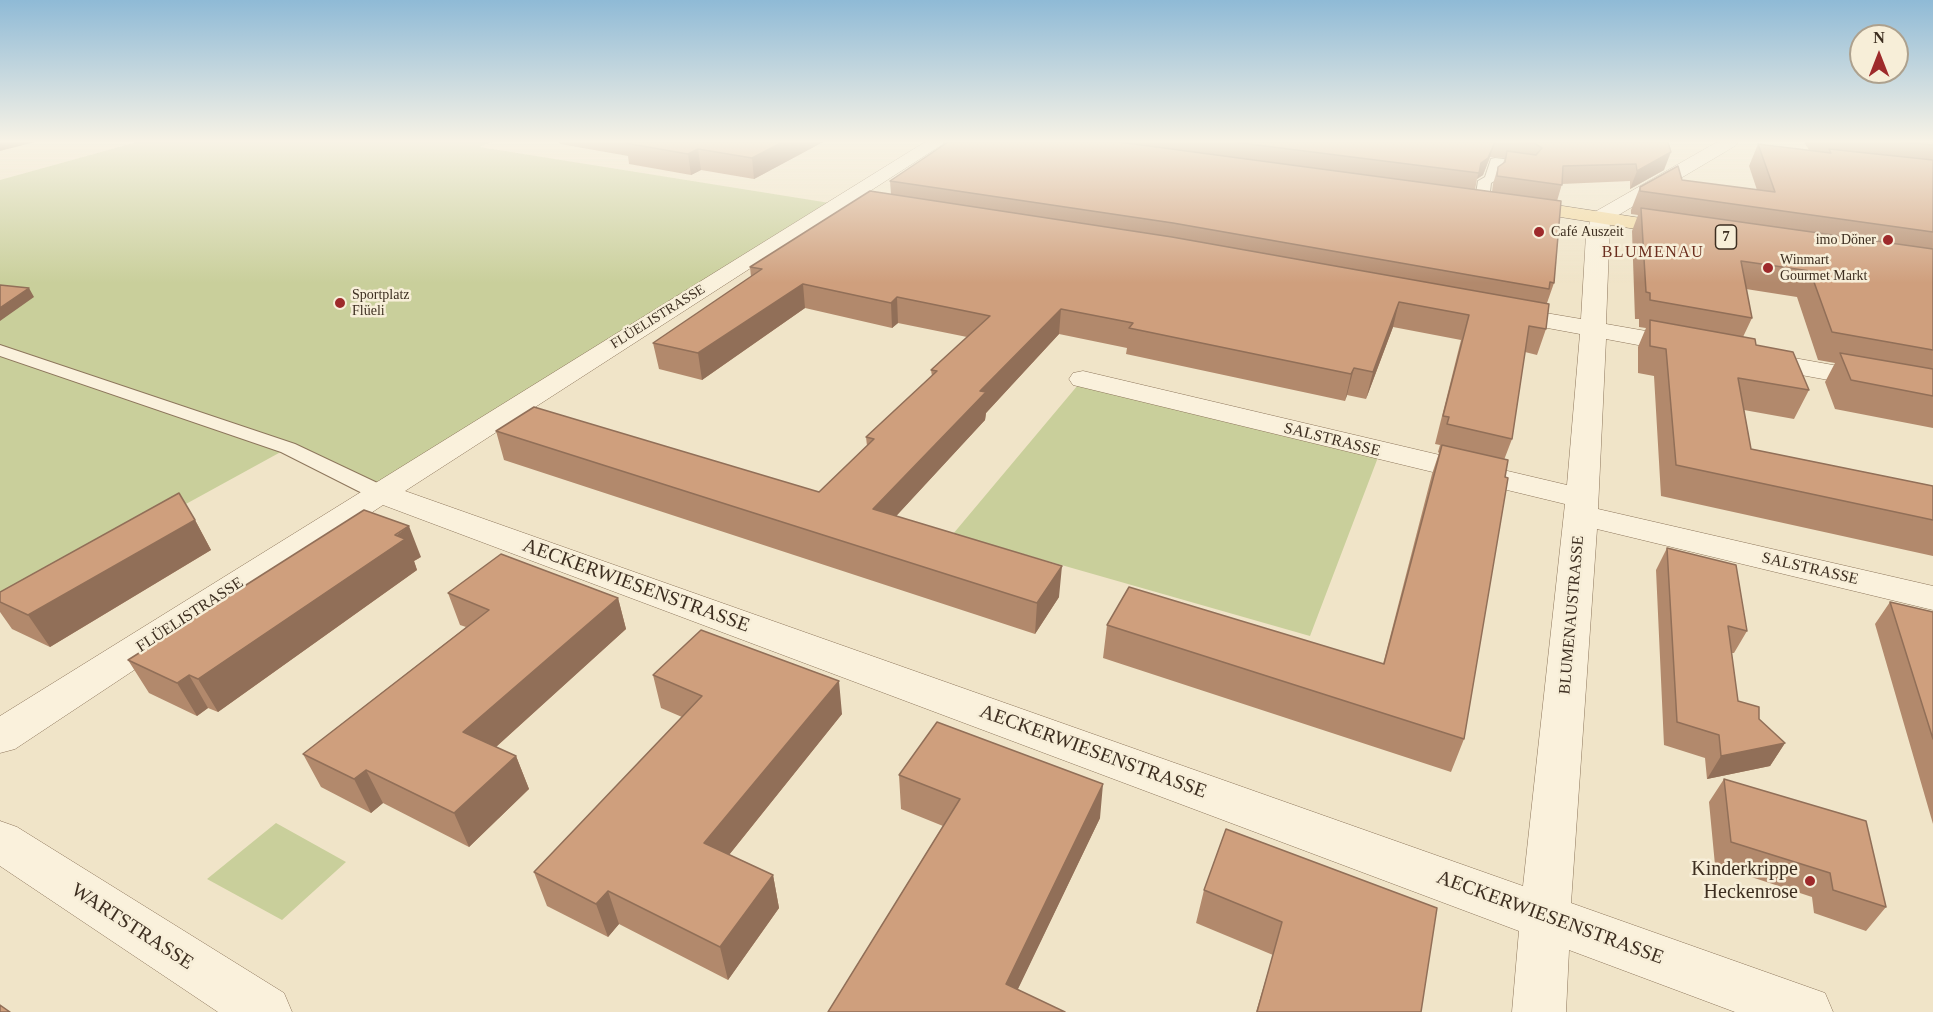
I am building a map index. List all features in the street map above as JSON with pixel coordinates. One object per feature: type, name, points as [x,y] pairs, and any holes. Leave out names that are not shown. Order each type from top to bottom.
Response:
[{"type":"main road","name":"7","points":[[1459,197],[1697,232]]},
{"type":"street","name":"FLÜELISTRASSE","points":[[0,737],[860,189]]},
{"type":"street","points":[[1600,218],[1650,189]]},
{"type":"street","points":[[843,200],[878,206]]},
{"type":"street","name":"BLUMENAUSTRASSE","points":[[1539,1012],[1545,916],[1581,507],[1597,235],[1600,218]]},
{"type":"street","points":[[1482,309],[1933,391]]},
{"type":"street","name":"SALSTRASSE","points":[[1083,379],[1933,598]]},
{"type":"street","name":"AECKERWIESENSTRASSE","points":[[380,493],[1806,1012]]},
{"type":"street","name":"WARTSTRASSE","points":[[0,841],[265,1012]]},
{"type":"lane","points":[[1482,200],[1484,189]]},
{"type":"lane","points":[[0,350],[288,448],[380,493]]},
{"type":"green space","name":"Sportplatz Flüeli","points":[[0,189],[744,189],[836,204],[380,493],[288,448],[0,606]]},
{"type":"green space","points":[[1083,379],[1380,452],[1310,636],[953,534]]},
{"type":"green space","points":[[276,823],[346,862],[282,920],[207,879]]},
{"type":"building","points":[[945,189],[1473,189],[1561,201],[1554,283],[1550,282],[1549,289],[1173,223]]},
{"type":"building","points":[[1640,189],[1754,189],[1775,192],[1774,189],[1933,189],[1933,232]]},
{"type":"building","points":[[870,191],[1172,237],[1549,304],[1546,329],[1529,326],[1512,439],[1447,424],[1449,417],[1443,416],[1469,315],[1399,302],[1373,372],[1354,368],[1351,374],[1129,328],[1133,323],[1061,309],[980,391],[986,392],[873,509],[1062,566],[1037,603],[496,431],[534,407],[819,492],[874,439],[866,437],[937,371],[931,370],[990,316],[897,297],[891,303],[803,284],[698,353],[653,343],[762,269],[750,267]]},
{"type":"building","points":[[1641,208],[1933,249],[1933,350],[1832,332],[1810,271],[1741,261],[1752,318],[1650,300],[1650,293],[1646,292]]},
{"type":"building","points":[[0,285],[29,288],[0,308]]},
{"type":"building","points":[[1650,320],[1755,339],[1756,345],[1793,352],[1809,390],[1738,378],[1751,449],[1933,486],[1933,520],[1676,465],[1666,349],[1650,346]]},
{"type":"building","points":[[1840,353],[1933,369],[1933,396],[1851,380]]},
{"type":"building","points":[[1442,445],[1508,460],[1505,477],[1508,478],[1464,739],[1107,625],[1129,587],[1384,664]]},
{"type":"building","points":[[179,493],[195,520],[28,615],[0,602],[0,592]]},
{"type":"building","points":[[364,510],[409,526],[395,535],[405,539],[198,679],[189,675],[177,683],[128,660]]},
{"type":"building","points":[[1667,548],[1736,565],[1747,631],[1728,626],[1738,701],[1759,707],[1759,719],[1785,743],[1721,756],[1719,735],[1677,722]]},
{"type":"building","points":[[501,554],[618,598],[463,732],[516,756],[454,813],[366,770],[354,779],[303,754],[489,610],[448,593]]},
{"type":"building","points":[[1890,602],[1933,612],[1933,739]]},
{"type":"building","points":[[701,630],[839,681],[704,843],[773,875],[720,947],[608,891],[596,904],[534,872],[702,696],[653,675]]},
{"type":"building","points":[[937,722],[1103,784],[1006,984],[1065,1012],[828,1012],[960,799],[899,775]]},
{"type":"building","points":[[1724,779],[1866,821],[1886,907],[1833,890],[1830,873],[1731,842]]},
{"type":"building","points":[[1226,829],[1437,908],[1421,1012],[1257,1012],[1282,922],[1204,890]]},
{"type":"building","points":[[0,1005],[10,1012],[0,1012]]},
{"type":"place","name":"Café Auszeit","points":[[1539,232]]},
{"type":"place","name":"imo Döner","points":[[1888,240]]},
{"type":"place","name":"Winmart Gourmet Markt","points":[[1768,268]]},
{"type":"place","name":"Sportplatz Flüeli","points":[[340,303]]},
{"type":"place","name":"Kinderkrippe Heckenrose","points":[[1810,881]]},
{"type":"district","name":"BLUMENAU","points":[[1653,253]]}]
